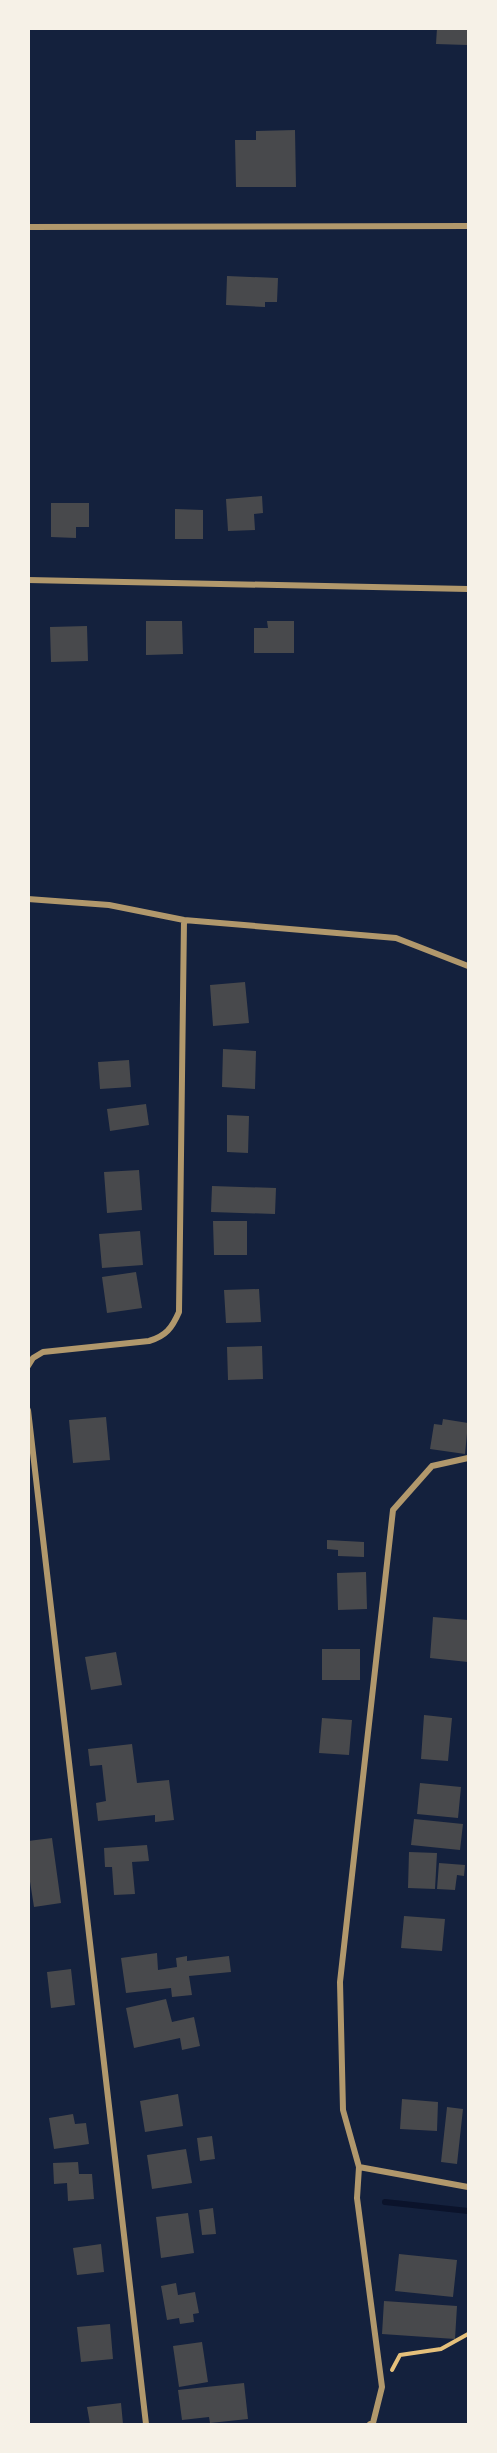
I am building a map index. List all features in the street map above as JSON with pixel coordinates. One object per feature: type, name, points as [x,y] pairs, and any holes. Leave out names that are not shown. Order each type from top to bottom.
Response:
[{"type":"street","points":[[28,227],[468,226]]},
{"type":"street","points":[[28,580],[468,588]]},
{"type":"street","points":[[28,899],[109,905],[184,920],[396,938],[468,966]]},
{"type":"street","points":[[28,1366],[33,1358],[43,1352],[149,1341],[163,1337],[173,1326],[179,1312],[184,920]]},
{"type":"street","points":[[28,1410],[146,2424]]},
{"type":"street","points":[[371,2424],[382,2387],[357,2199],[359,2167],[343,2110],[340,1982],[393,1510],[432,1466],[468,1458]]},
{"type":"street","points":[[359,2167],[468,2187]]},
{"type":"path","points":[[382,2387],[400,2355],[441,2349],[468,2334]]},
{"type":"building","points":[[437,28],[467,28],[467,45],[436,44]]},
{"type":"building","points":[[295,130],[296,187],[236,187],[235,140],[256,140],[256,131]]},
{"type":"building","points":[[227,276],[278,278],[277,302],[265,302],[265,307],[226,305]]},
{"type":"building","points":[[262,496],[263,513],[254,514],[255,530],[228,531],[226,499]]},
{"type":"building","points":[[51,503],[89,503],[89,527],[76,527],[76,538],[51,537]]},
{"type":"building","points":[[175,509],[203,510],[203,539],[175,539]]},
{"type":"building","points":[[146,621],[182,621],[183,654],[146,655]]},
{"type":"building","points":[[267,621],[294,621],[294,653],[254,653],[254,628],[268,628]]},
{"type":"building","points":[[87,626],[88,661],[51,662],[50,627]]},
{"type":"building","points":[[245,982],[249,1023],[213,1026],[210,985]]},
{"type":"building","points":[[223,1049],[256,1051],[255,1089],[222,1087]]},
{"type":"building","points":[[129,1060],[131,1087],[100,1089],[98,1062]]},
{"type":"building","points":[[146,1104],[149,1125],[110,1131],[107,1109]]},
{"type":"building","points":[[227,1115],[249,1116],[248,1153],[227,1152]]},
{"type":"building","points":[[139,1170],[142,1210],[107,1213],[104,1172]]},
{"type":"building","points":[[212,1186],[276,1188],[275,1214],[211,1212]]},
{"type":"building","points":[[213,1221],[247,1221],[247,1255],[214,1255]]},
{"type":"building","points":[[140,1231],[143,1265],[102,1268],[99,1234]]},
{"type":"building","points":[[136,1272],[142,1308],[107,1313],[102,1277]]},
{"type":"building","points":[[259,1289],[261,1322],[226,1323],[224,1290]]},
{"type":"building","points":[[262,1346],[263,1379],[228,1380],[227,1347]]},
{"type":"building","points":[[106,1417],[110,1460],[73,1463],[69,1420]]},
{"type":"building","points":[[443,1419],[468,1423],[465,1454],[430,1449],[434,1424],[442,1425]]},
{"type":"building","points":[[327,1540],[364,1542],[364,1557],[338,1556],[338,1550],[327,1549]]},
{"type":"building","points":[[366,1572],[367,1609],[338,1610],[337,1573]]},
{"type":"building","points":[[433,1617],[468,1620],[468,1662],[430,1658]]},
{"type":"building","points":[[322,1649],[360,1649],[360,1680],[322,1680]]},
{"type":"building","points":[[116,1652],[122,1685],[91,1690],[85,1657]]},
{"type":"building","points":[[424,1715],[452,1718],[448,1761],[421,1759]]},
{"type":"building","points":[[322,1718],[352,1720],[349,1755],[319,1753]]},
{"type":"building","points":[[132,1744],[137,1783],[169,1780],[174,1820],[155,1822],[155,1815],[98,1821],[96,1803],[106,1801],[102,1765],[90,1766],[88,1749]]},
{"type":"building","points":[[420,1783],[461,1787],[458,1818],[417,1814]]},
{"type":"building","points":[[414,1819],[463,1824],[460,1850],[411,1845]]},
{"type":"building","points":[[52,1838],[61,1903],[34,1907],[28,1869],[28,1841]]},
{"type":"building","points":[[147,1845],[149,1861],[132,1862],[135,1894],[114,1895],[112,1867],[105,1867],[104,1848]]},
{"type":"building","points":[[409,1852],[437,1853],[435,1889],[408,1888]]},
{"type":"building","points":[[439,1863],[465,1865],[464,1876],[457,1875],[455,1890],[437,1889]]},
{"type":"building","points":[[404,1916],[445,1919],[442,1951],[401,1948]]},
{"type":"building","points":[[157,1953],[158,1970],[177,1967],[176,1958],[187,1956],[187,1961],[229,1956],[231,1972],[189,1976],[192,1995],[172,1997],[171,1988],[126,1993],[121,1958]]},
{"type":"building","points":[[71,1969],[75,2005],[51,2008],[47,1972]]},
{"type":"building","points":[[166,1999],[172,2022],[194,2017],[200,2046],[182,2050],[180,2038],[134,2048],[126,2008]]},
{"type":"building","points":[[178,2094],[183,2126],[145,2132],[140,2101]]},
{"type":"building","points":[[402,2099],[438,2102],[437,2131],[400,2129]]},
{"type":"building","points":[[447,2107],[463,2109],[457,2164],[441,2162]]},
{"type":"building","points":[[73,2114],[75,2124],[86,2123],[89,2144],[54,2149],[49,2118]]},
{"type":"building","points":[[212,2136],[215,2159],[200,2161],[197,2138]]},
{"type":"building","points":[[186,2149],[192,2183],[152,2189],[147,2155]]},
{"type":"building","points":[[78,2162],[79,2174],[92,2174],[94,2199],[68,2201],[67,2183],[54,2184],[53,2163]]},
{"type":"building","points":[[213,2208],[216,2234],[202,2235],[199,2210]]},
{"type":"building","points":[[188,2213],[194,2253],[161,2258],[156,2217]]},
{"type":"building","points":[[101,2244],[104,2272],[77,2275],[73,2248]]},
{"type":"building","points":[[399,2254],[457,2260],[453,2297],[395,2291]]},
{"type":"building","points":[[176,2283],[178,2295],[195,2292],[199,2313],[193,2314],[194,2322],[180,2324],[179,2318],[167,2320],[161,2286]]},
{"type":"building","points":[[384,2301],[457,2306],[455,2339],[382,2334]]},
{"type":"building","points":[[110,2324],[113,2359],[81,2362],[77,2327]]},
{"type":"building","points":[[202,2342],[208,2382],[179,2387],[173,2346]]},
{"type":"building","points":[[244,2383],[248,2419],[210,2423],[209,2417],[182,2420],[178,2390]]},
{"type":"building","points":[[121,2403],[123,2424],[90,2424],[87,2407]]},
{"type":"waterway","points":[[385,2202],[468,2211]]}]
